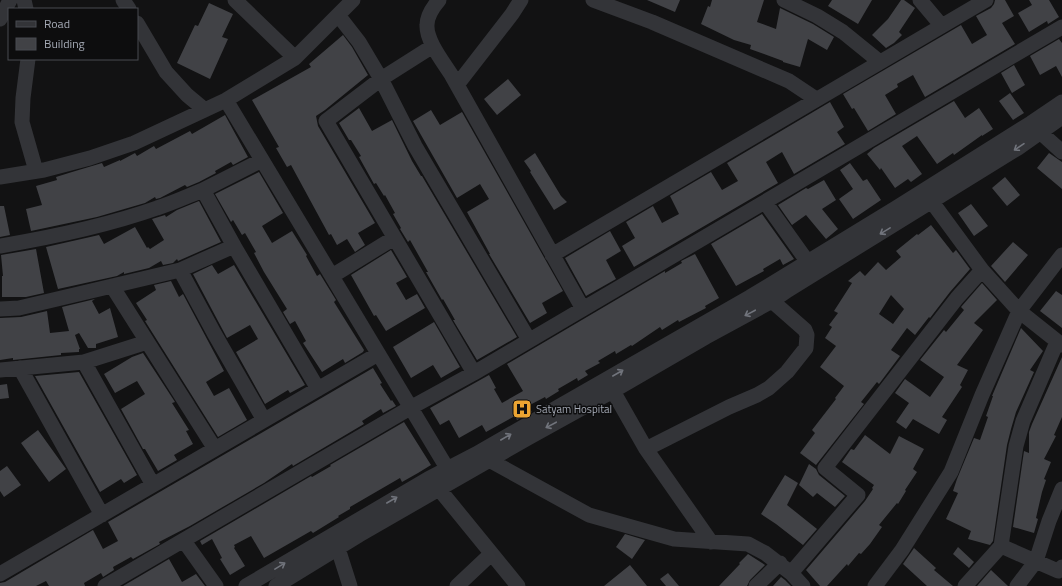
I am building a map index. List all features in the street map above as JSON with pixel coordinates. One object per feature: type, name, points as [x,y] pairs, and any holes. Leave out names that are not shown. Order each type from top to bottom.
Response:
[{"type":"street","points":[[0,19],[10,0]]},
{"type":"street","points":[[235,0],[295,58]]},
{"type":"street","points":[[0,177],[36,171],[90,158],[134,143],[226,100],[295,58],[353,0]]},
{"type":"street","points":[[439,0],[430,13],[427,26],[427,32],[433,46],[457,85],[583,309]]},
{"type":"street","points":[[457,85],[512,14],[521,0]]},
{"type":"street","points":[[593,0],[652,22],[789,82],[816,99]]},
{"type":"street","points":[[784,0],[817,16],[843,32],[880,62]]},
{"type":"street","points":[[920,0],[941,26]]},
{"type":"street","points":[[552,255],[986,0]]},
{"type":"street","points":[[338,15],[359,42],[381,79],[415,146],[530,340]]},
{"type":"street","points":[[138,25],[166,72],[186,95],[205,110]]},
{"type":"street","points":[[105,586],[410,408],[474,373],[1062,27]]},
{"type":"street","points":[[433,46],[381,79],[326,121],[474,373]]},
{"type":"street","points":[[28,60],[23,98],[22,122],[36,171]]},
{"type":"street","points":[[226,100],[447,468]]},
{"type":"street","points":[[246,586],[439,488],[613,391],[706,337],[772,302],[1062,102]]},
{"type":"street","points":[[276,586],[335,541],[447,468],[476,454],[750,297],[807,261],[899,214],[932,202],[1018,148],[1062,116]]},
{"type":"street","points":[[1040,132],[1062,152]]},
{"type":"street","points":[[0,246],[39,240],[111,223],[159,208],[202,190],[262,160]]},
{"type":"street","points":[[202,190],[318,389]]},
{"type":"street","points":[[765,202],[807,261]]},
{"type":"street","points":[[932,202],[982,270],[1004,295],[1017,309],[1060,344],[1023,421],[1016,446],[1000,546],[965,586]]},
{"type":"street","points":[[332,276],[394,238]]},
{"type":"street","points":[[0,309],[19,308],[180,270],[234,246]]},
{"type":"street","points":[[875,586],[902,550],[951,472],[1017,309],[1062,255]]},
{"type":"street","points":[[180,270],[264,420]]},
{"type":"street","points":[[791,573],[858,495],[825,468],[957,298],[982,270]]},
{"type":"street","points":[[112,286],[215,449]]},
{"type":"street","points":[[646,449],[729,407],[757,395],[769,388],[787,372],[806,348],[807,335],[805,330],[772,302]]},
{"type":"street","points":[[0,370],[84,362],[147,342]]},
{"type":"street","points":[[0,574],[378,354]]},
{"type":"street","points":[[84,362],[153,485]]},
{"type":"street","points":[[20,368],[102,515]]},
{"type":"street","points":[[613,391],[646,449],[711,542]]},
{"type":"street","points":[[489,460],[589,515],[674,540],[748,544],[780,563],[803,586]]},
{"type":"street","points":[[439,488],[518,586]]},
{"type":"street","points":[[1017,586],[1036,561],[1049,521],[1062,489]]},
{"type":"street","points":[[184,541],[216,586]]},
{"type":"street","points":[[335,541],[350,586]]},
{"type":"street","points":[[1000,546],[1058,571],[1062,567]]},
{"type":"street","points":[[457,586],[491,554]]},
{"type":"street","points":[[756,586],[780,563]]},
{"type":"building","points":[[647,0],[680,0],[675,12]]},
{"type":"building","points":[[712,0],[764,0],[757,22],[776,29],[780,8],[813,24],[834,37],[827,50],[808,39],[800,67],[783,62],[750,49],[751,45],[734,40],[701,24]]},
{"type":"building","points":[[832,0],[872,0],[858,24],[828,6]]},
{"type":"building","points":[[901,0],[904,0],[915,8],[899,32],[902,35],[886,48],[872,35],[888,19]]},
{"type":"building","points":[[995,0],[1005,0],[1014,16],[1002,23],[1015,44],[925,97],[913,75],[897,84],[898,87],[885,95],[896,114],[868,131],[854,108],[852,109],[843,94],[961,25],[972,44],[987,35],[976,16],[991,8]]},
{"type":"building","points":[[1029,0],[1049,0],[1059,17],[1048,24],[1047,21],[1029,32],[1018,13],[1032,5]]},
{"type":"building","points":[[209,3],[233,14],[222,37],[228,39],[210,79],[177,63],[195,25],[198,26]]},
{"type":"building","points":[[343,35],[352,47],[368,75],[316,116],[318,126],[375,223],[358,233],[365,245],[355,252],[347,239],[337,245],[331,234],[329,235],[291,165],[287,167],[276,148],[279,147],[252,100],[311,67],[309,64]]},
{"type":"building","points":[[1059,39],[1062,43],[1062,77],[1056,66],[1040,75],[1030,56]]},
{"type":"building","points":[[1014,65],[1025,85],[1012,93],[1001,73]]},
{"type":"building","points":[[508,79],[521,95],[497,115],[484,99]]},
{"type":"building","points":[[1010,93],[1024,113],[1013,120],[999,101]]},
{"type":"building","points":[[954,101],[965,118],[979,108],[993,129],[954,155],[953,153],[937,164],[917,136],[902,146],[922,174],[911,182],[908,179],[895,188],[881,168],[880,170],[867,154],[874,148]]},
{"type":"building","points":[[830,102],[844,127],[837,132],[845,144],[794,174],[782,152],[766,162],[778,183],[634,267],[622,246],[635,238],[626,222],[653,206],[662,223],[679,214],[670,196],[711,172],[722,190],[738,181],[727,163]]},
{"type":"building","points":[[359,108],[372,131],[392,120],[412,161],[517,337],[477,360],[426,272],[428,272],[410,240],[408,242],[400,229],[401,228],[393,214],[395,213],[385,195],[384,196],[376,183],[374,184],[359,157],[361,156],[339,123]]},
{"type":"building","points":[[431,110],[440,125],[462,112],[563,291],[542,303],[547,313],[530,323],[489,254],[467,212],[489,199],[480,184],[457,198],[413,121]]},
{"type":"building","points":[[225,115],[248,157],[233,165],[231,162],[215,171],[216,173],[199,182],[187,187],[185,185],[160,198],[156,199],[155,197],[145,203],[97,217],[31,231],[26,209],[42,205],[36,186],[57,180],[56,177],[102,163],[104,167],[135,153],[137,156],[154,146],[156,149],[190,131],[192,134]]},
{"type":"building","points":[[535,153],[561,196],[567,202],[554,210],[524,161]]},
{"type":"building","points":[[1049,153],[1062,162],[1062,189],[1037,168]]},
{"type":"building","points":[[850,163],[863,181],[867,179],[881,200],[853,219],[839,199],[853,189],[840,170]]},
{"type":"building","points":[[259,172],[283,213],[262,226],[272,243],[292,231],[307,255],[306,256],[317,276],[320,274],[336,300],[334,302],[364,350],[345,363],[343,359],[322,372],[303,343],[306,341],[295,321],[290,324],[283,312],[287,309],[264,272],[254,253],[256,252],[245,233],[242,235],[233,220],[231,222],[215,194]]},
{"type":"building","points":[[1005,177],[1020,195],[1007,206],[992,188]]},
{"type":"building","points":[[824,180],[836,200],[822,209],[838,229],[826,239],[806,215],[792,225],[778,205],[806,188],[808,189]]},
{"type":"building","points":[[199,201],[221,242],[178,261],[177,259],[173,263],[163,265],[161,261],[149,268],[124,274],[124,272],[117,276],[58,289],[46,247],[99,235],[104,244],[135,227],[147,248],[148,247],[150,249],[164,240],[152,219],[165,215],[166,217],[177,210]]},
{"type":"building","points":[[971,204],[988,226],[974,236],[958,213]]},
{"type":"building","points":[[0,206],[4,206],[10,235],[0,237]]},
{"type":"building","points":[[762,214],[794,259],[783,265],[780,259],[763,269],[764,271],[736,286],[711,244]]},
{"type":"building","points":[[931,225],[953,253],[956,250],[970,269],[915,335],[907,328],[891,350],[900,356],[879,384],[877,382],[861,402],[864,404],[816,465],[800,453],[815,433],[812,430],[844,386],[820,367],[836,346],[825,338],[832,327],[829,325],[838,313],[834,311],[852,283],[848,281],[860,271],[865,276],[878,262],[886,270],[901,257],[896,251],[917,234],[918,235]],"holes":[[[891,295],[904,309],[893,324],[879,314]]]},
{"type":"building","points":[[610,231],[621,251],[606,260],[616,279],[586,296],[565,258]]},
{"type":"building","points":[[1013,242],[1028,255],[1005,282],[991,266]]},
{"type":"building","points":[[36,249],[44,293],[26,297],[2,297],[3,276],[1,255]]},
{"type":"building","points":[[391,250],[407,277],[396,283],[406,300],[417,294],[425,308],[386,331],[376,315],[374,316],[351,275]]},
{"type":"building","points":[[695,254],[719,298],[705,306],[706,308],[679,322],[678,320],[662,330],[660,327],[632,346],[631,345],[616,354],[615,351],[598,361],[600,363],[585,371],[588,375],[578,381],[577,378],[558,389],[559,391],[546,399],[545,397],[528,406],[532,412],[517,420],[515,416],[486,432],[482,425],[459,438],[449,420],[440,425],[430,408],[489,375],[496,388],[494,389],[502,403],[523,391],[507,364],[665,271],[665,273],[682,263],[681,261]]},
{"type":"building","points":[[212,265],[218,274],[234,265],[305,385],[290,393],[288,390],[265,404],[236,352],[258,339],[250,325],[227,338],[193,274]]},
{"type":"building","points":[[171,281],[179,297],[183,294],[224,371],[206,382],[214,396],[229,388],[247,420],[218,437],[145,321],[147,320],[136,303],[156,290],[154,285]]},
{"type":"building","points":[[982,283],[997,300],[974,323],[983,330],[957,365],[968,370],[960,385],[962,387],[942,417],[947,420],[939,434],[913,419],[906,429],[896,422],[909,403],[895,393],[905,379],[930,397],[944,377],[920,360],[944,330],[946,332],[964,310],[961,307]]},
{"type":"building","points":[[1056,291],[1062,295],[1062,328],[1040,311]]},
{"type":"building","points":[[95,299],[92,301],[99,314],[110,308],[118,337],[96,344],[96,348],[88,348],[79,333],[75,335],[80,349],[79,352],[13,360],[13,358],[0,360],[0,318],[21,317],[47,311],[50,333],[69,331],[62,307]]},
{"type":"building","points":[[434,322],[460,367],[441,378],[433,365],[411,378],[393,347]]},
{"type":"building","points":[[1021,328],[1043,351],[1030,370],[1034,372],[1016,412],[1011,429],[1007,445],[993,541],[990,545],[968,539],[971,531],[946,519],[958,493],[953,491],[957,479],[974,438],[980,440],[988,417],[986,416],[992,396]]},
{"type":"building","points":[[143,353],[175,402],[172,403],[189,430],[186,431],[193,444],[174,455],[177,460],[158,471],[145,449],[143,449],[121,409],[145,394],[137,381],[115,393],[104,374],[132,357]]},
{"type":"building","points":[[1062,357],[1062,417],[1054,435],[1056,436],[1044,459],[1051,462],[1044,479],[1046,480],[1036,518],[1038,519],[1034,533],[1013,527],[1024,451],[1029,453],[1029,432]]},
{"type":"building","points":[[373,368],[382,383],[380,384],[396,406],[383,413],[381,409],[362,421],[364,424],[293,466],[292,464],[264,483],[190,526],[159,542],[160,544],[133,559],[131,557],[113,567],[114,570],[103,577],[101,573],[84,583],[85,586],[49,586],[46,581],[36,586],[0,586],[0,583],[5,582],[93,530],[103,549],[118,541],[108,522]]},
{"type":"building","points":[[79,372],[137,475],[124,483],[121,479],[100,492],[35,376]]},
{"type":"building","points":[[7,384],[9,398],[0,399],[0,385]]},
{"type":"building","points":[[404,422],[431,465],[418,473],[402,482],[400,478],[350,507],[350,509],[338,516],[339,517],[313,533],[311,531],[264,558],[251,536],[234,545],[234,548],[245,566],[230,575],[220,559],[222,558],[212,539],[202,545],[200,541],[311,476],[312,477],[331,466],[330,465]]},
{"type":"building","points":[[38,430],[66,469],[49,482],[21,443]]},
{"type":"building","points":[[865,435],[890,454],[899,436],[924,449],[913,469],[917,472],[898,504],[897,503],[879,525],[882,527],[870,544],[861,554],[859,553],[848,566],[847,564],[827,586],[820,586],[806,570],[865,501],[873,489],[872,488],[874,485],[842,462],[851,449],[854,450]]},
{"type":"building","points":[[809,464],[816,469],[819,475],[845,496],[835,507],[817,493],[813,497],[799,485]]},
{"type":"building","points":[[7,466],[21,485],[4,497],[0,491],[0,471]]},
{"type":"building","points":[[785,475],[798,483],[787,505],[817,529],[803,545],[761,514]]},
{"type":"building","points":[[625,534],[645,540],[632,559],[616,547]]},
{"type":"building","points":[[958,547],[974,562],[969,568],[953,554]]},
{"type":"building","points":[[914,548],[936,568],[934,570],[953,586],[927,586],[903,564]]},
{"type":"building","points":[[748,554],[765,565],[750,580],[747,586],[719,586],[740,564],[739,563]]},
{"type":"building","points":[[169,559],[182,582],[196,574],[205,586],[123,586]]},
{"type":"building","points":[[630,565],[647,586],[604,586]]},
{"type":"building","points":[[991,570],[1008,586],[977,586]]},
{"type":"building","points":[[668,573],[679,586],[666,586],[660,579]]},
{"type":"building","points":[[781,577],[785,580],[791,586],[773,586]]},
{"type":"place","name":"Satyam Hospital","points":[[522,409]]}]
